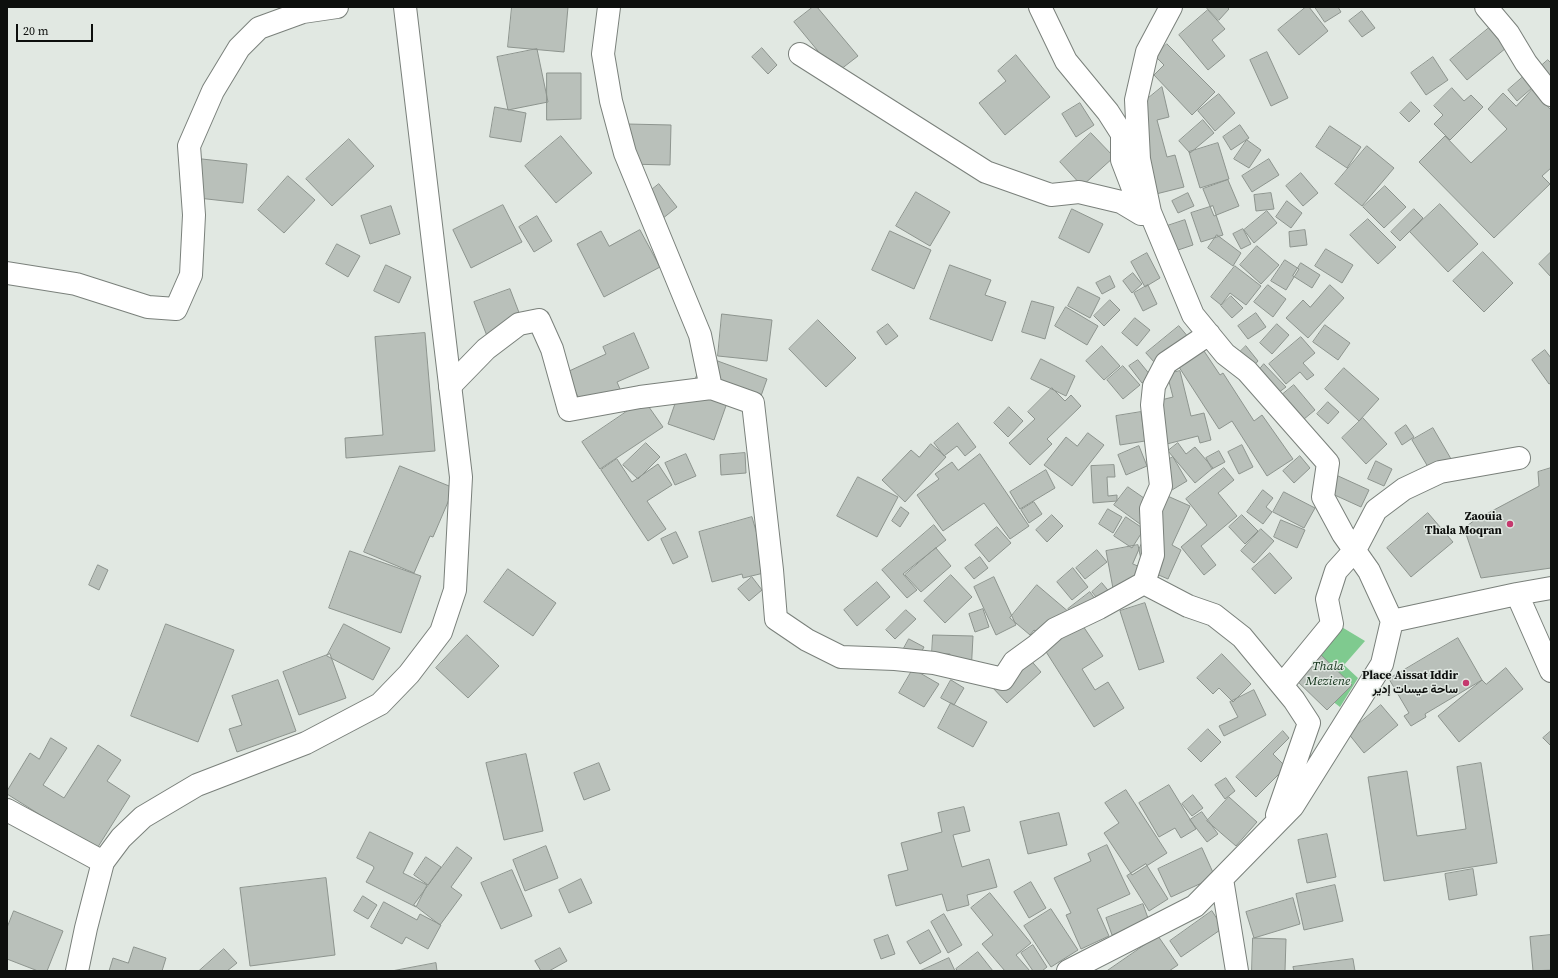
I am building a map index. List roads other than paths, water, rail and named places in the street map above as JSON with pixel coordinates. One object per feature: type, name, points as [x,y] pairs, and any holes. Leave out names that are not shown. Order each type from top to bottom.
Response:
[{"type":"street","points":[[7,273],[76,284],[148,307],[176,309],[191,275],[194,215],[190,146],[213,90],[238,48],[259,28],[303,12],[337,7]]},
{"type":"street","points":[[77,971],[103,862],[121,838],[143,817],[198,785],[306,743],[380,704],[409,674],[441,632],[455,590],[461,477],[405,7]]},
{"type":"street","points":[[609,7],[603,54],[611,101],[625,153],[700,335],[711,388]]},
{"type":"street","points":[[1040,7],[1066,61],[1108,112],[1122,134],[1122,160],[1193,315],[1225,354],[1247,371],[1328,463],[1323,497],[1343,534],[1369,571],[1392,621],[1382,664],[1293,806],[1272,829],[1195,906],[1068,971]]},
{"type":"street","points":[[1147,217],[1139,159],[1136,100],[1147,52],[1171,7]]},
{"type":"street","points":[[1486,7],[1508,33],[1526,63],[1548,92]]},
{"type":"street","points":[[800,54],[986,172],[1051,195],[1079,192],[1121,202],[1147,217]]},
{"type":"street","points":[[450,386],[486,350],[519,324],[539,320],[552,349],[569,410],[711,388],[753,403],[772,570],[776,619],[807,640],[841,657],[895,659],[934,663],[1004,679],[1014,662],[1036,646],[1055,629],[1099,608],[1144,583],[1154,555],[1151,509],[1161,486],[1152,405],[1154,386],[1166,363],[1209,334]]},
{"type":"street","points":[[1279,682],[1332,624],[1327,599],[1336,571],[1355,550],[1376,510],[1404,489],[1440,472],[1519,458]]},
{"type":"street","points":[[1144,583],[1188,606],[1214,615],[1242,637],[1279,682],[1309,723],[1272,829]]},
{"type":"street","points":[[1392,621],[1551,588]]},
{"type":"street","points":[[1517,594],[1551,671]]},
{"type":"street","points":[[7,810],[103,862]]},
{"type":"street","points":[[1222,879],[1237,971]]},
{"type":"water","name":"Thala Meziene","points":[[1340,626],[1365,641],[1344,665],[1358,678],[1340,707],[1302,678]]},
{"type":"place","name":"Zaouia Thala Moqran","points":[[1510,524]]},
{"type":"place","name":"Place Aissat Iddir ساحة عيسات إدير","points":[[1466,683]]}]
